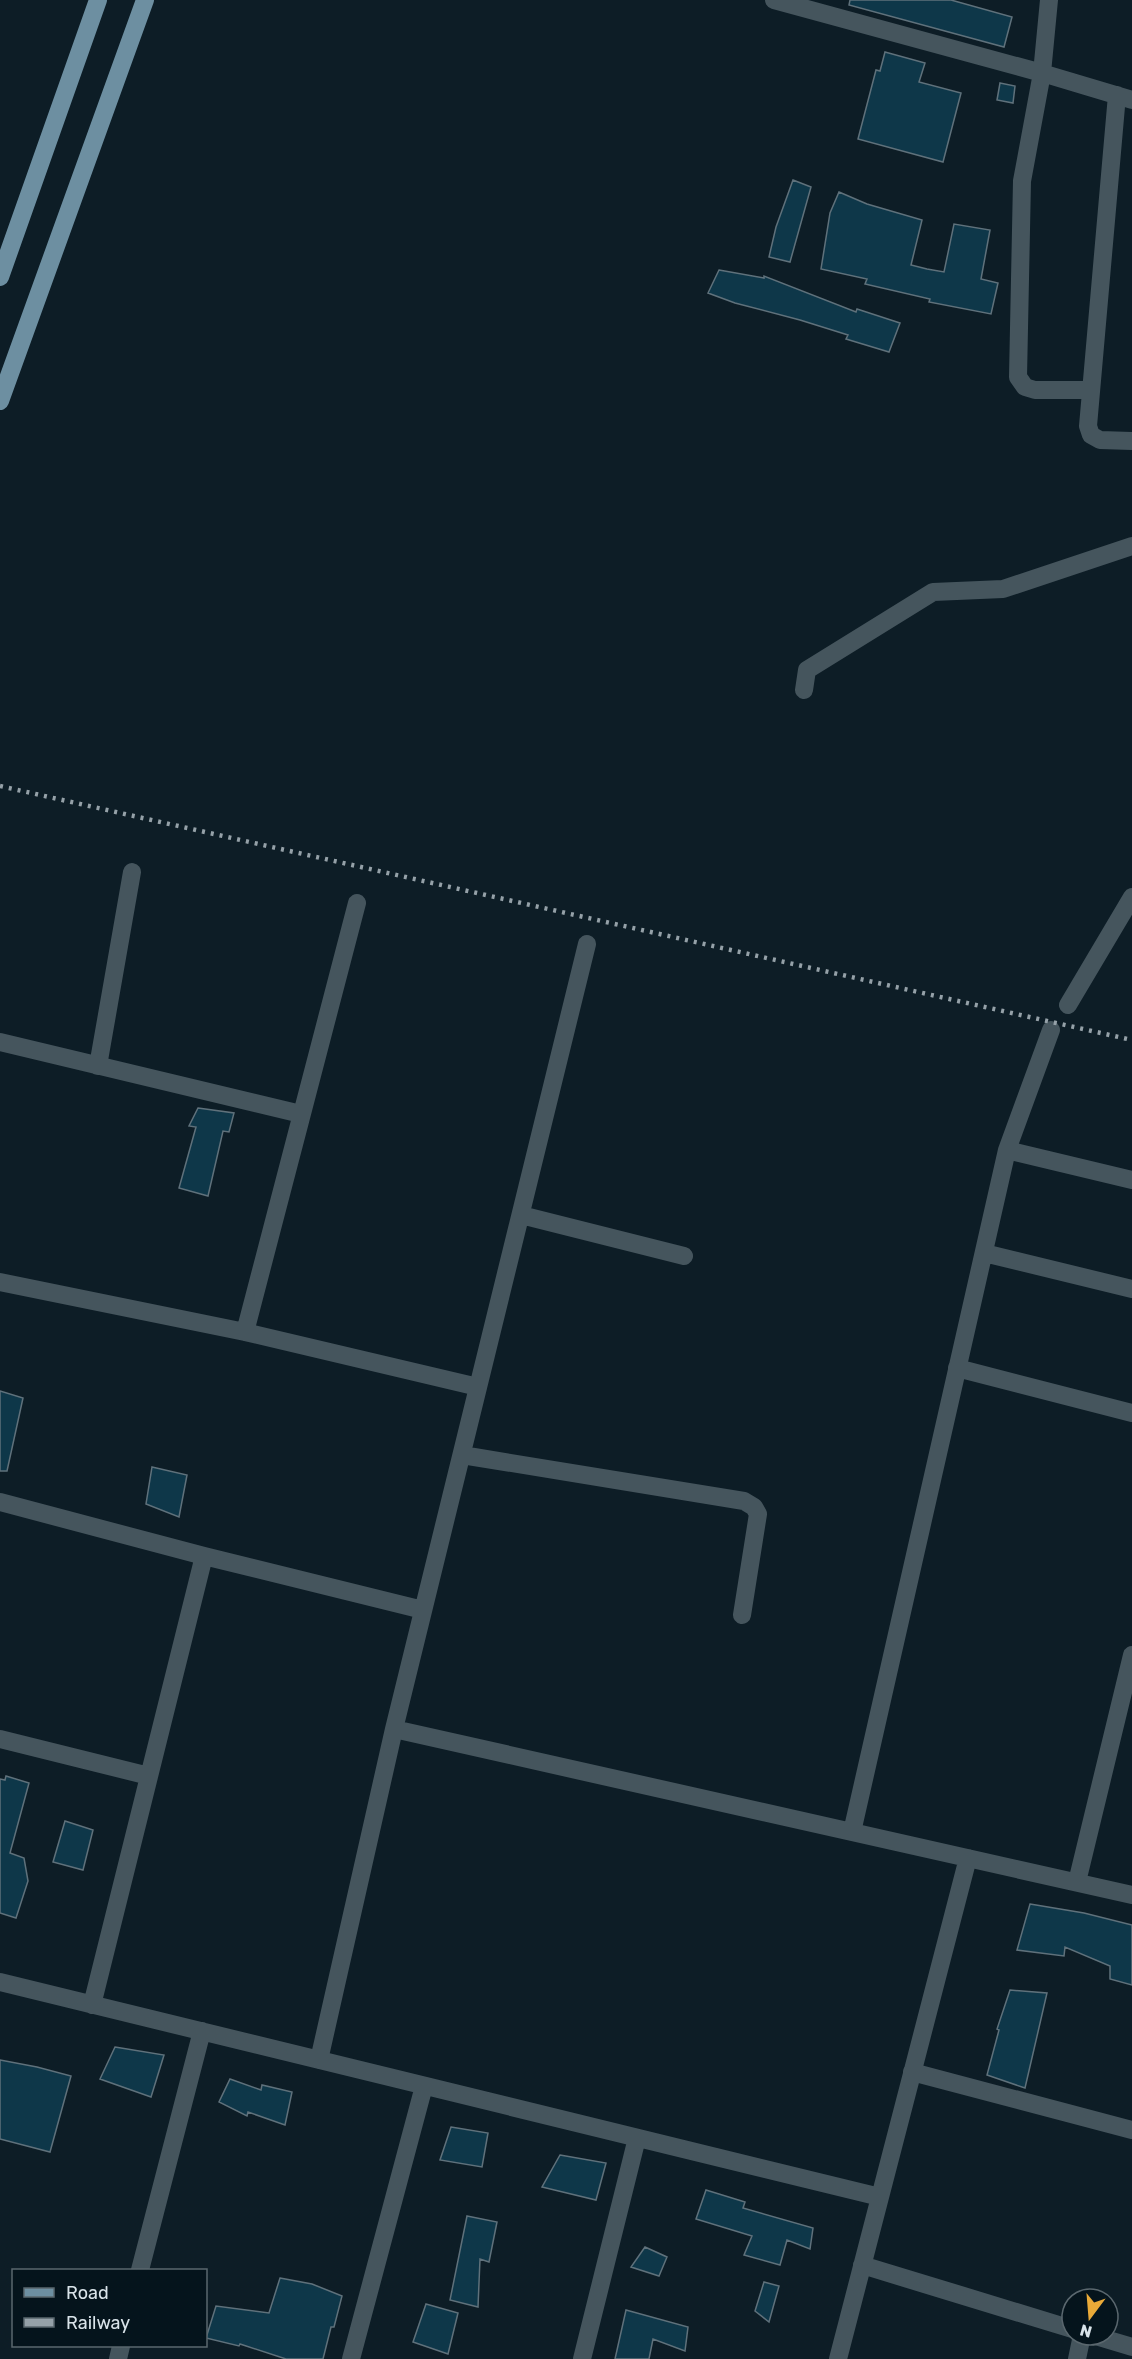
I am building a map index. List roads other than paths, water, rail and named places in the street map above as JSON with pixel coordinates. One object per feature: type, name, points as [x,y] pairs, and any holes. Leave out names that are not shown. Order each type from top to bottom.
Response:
[{"type":"main road","points":[[0,277],[98,0]]},
{"type":"main road","points":[[0,401],[145,0]]},
{"type":"street","points":[[774,0],[1125,98],[1088,426],[1091,435],[1100,440],[1132,441]]},
{"type":"street","points":[[1049,0],[1042,73],[1022,181],[1018,377],[1025,387],[1035,390],[1091,390]]},
{"type":"street","points":[[804,690],[807,670],[933,592],[1003,589],[1132,546]]},
{"type":"street","points":[[98,1066],[132,872]]},
{"type":"street","points":[[1068,1005],[1132,897]]},
{"type":"street","points":[[245,1332],[357,903]]},
{"type":"street","points":[[319,2060],[394,1729],[587,944]]},
{"type":"street","points":[[852,1832],[1007,1150],[1051,1030]]},
{"type":"street","points":[[0,1042],[301,1114]]},
{"type":"street","points":[[1007,1150],[1132,1180]]},
{"type":"street","points":[[520,1215],[684,1256]]},
{"type":"street","points":[[984,1253],[1132,1289]]},
{"type":"street","points":[[0,1282],[245,1332],[478,1387]]},
{"type":"street","points":[[957,1368],[1132,1413]]},
{"type":"street","points":[[462,1455],[744,1501],[754,1507],[758,1514],[742,1615]]},
{"type":"street","points":[[0,1502],[204,1556],[423,1610]]},
{"type":"street","points":[[92,2005],[204,1556]]},
{"type":"street","points":[[1077,1882],[1132,1655]]},
{"type":"street","points":[[394,1729],[1132,1895]]},
{"type":"street","points":[[0,1739],[149,1776]]},
{"type":"street","points":[[838,2359],[968,1858]]},
{"type":"street","points":[[0,1982],[880,2197]]},
{"type":"street","points":[[141,2269],[202,2031]]},
{"type":"street","points":[[912,2072],[1132,2130]]},
{"type":"street","points":[[351,2359],[424,2086]]},
{"type":"street","points":[[582,2359],[637,2138]]},
{"type":"street","points":[[862,2265],[1060,2325]]},
{"type":"railway","points":[[0,786],[1132,1040]]}]
